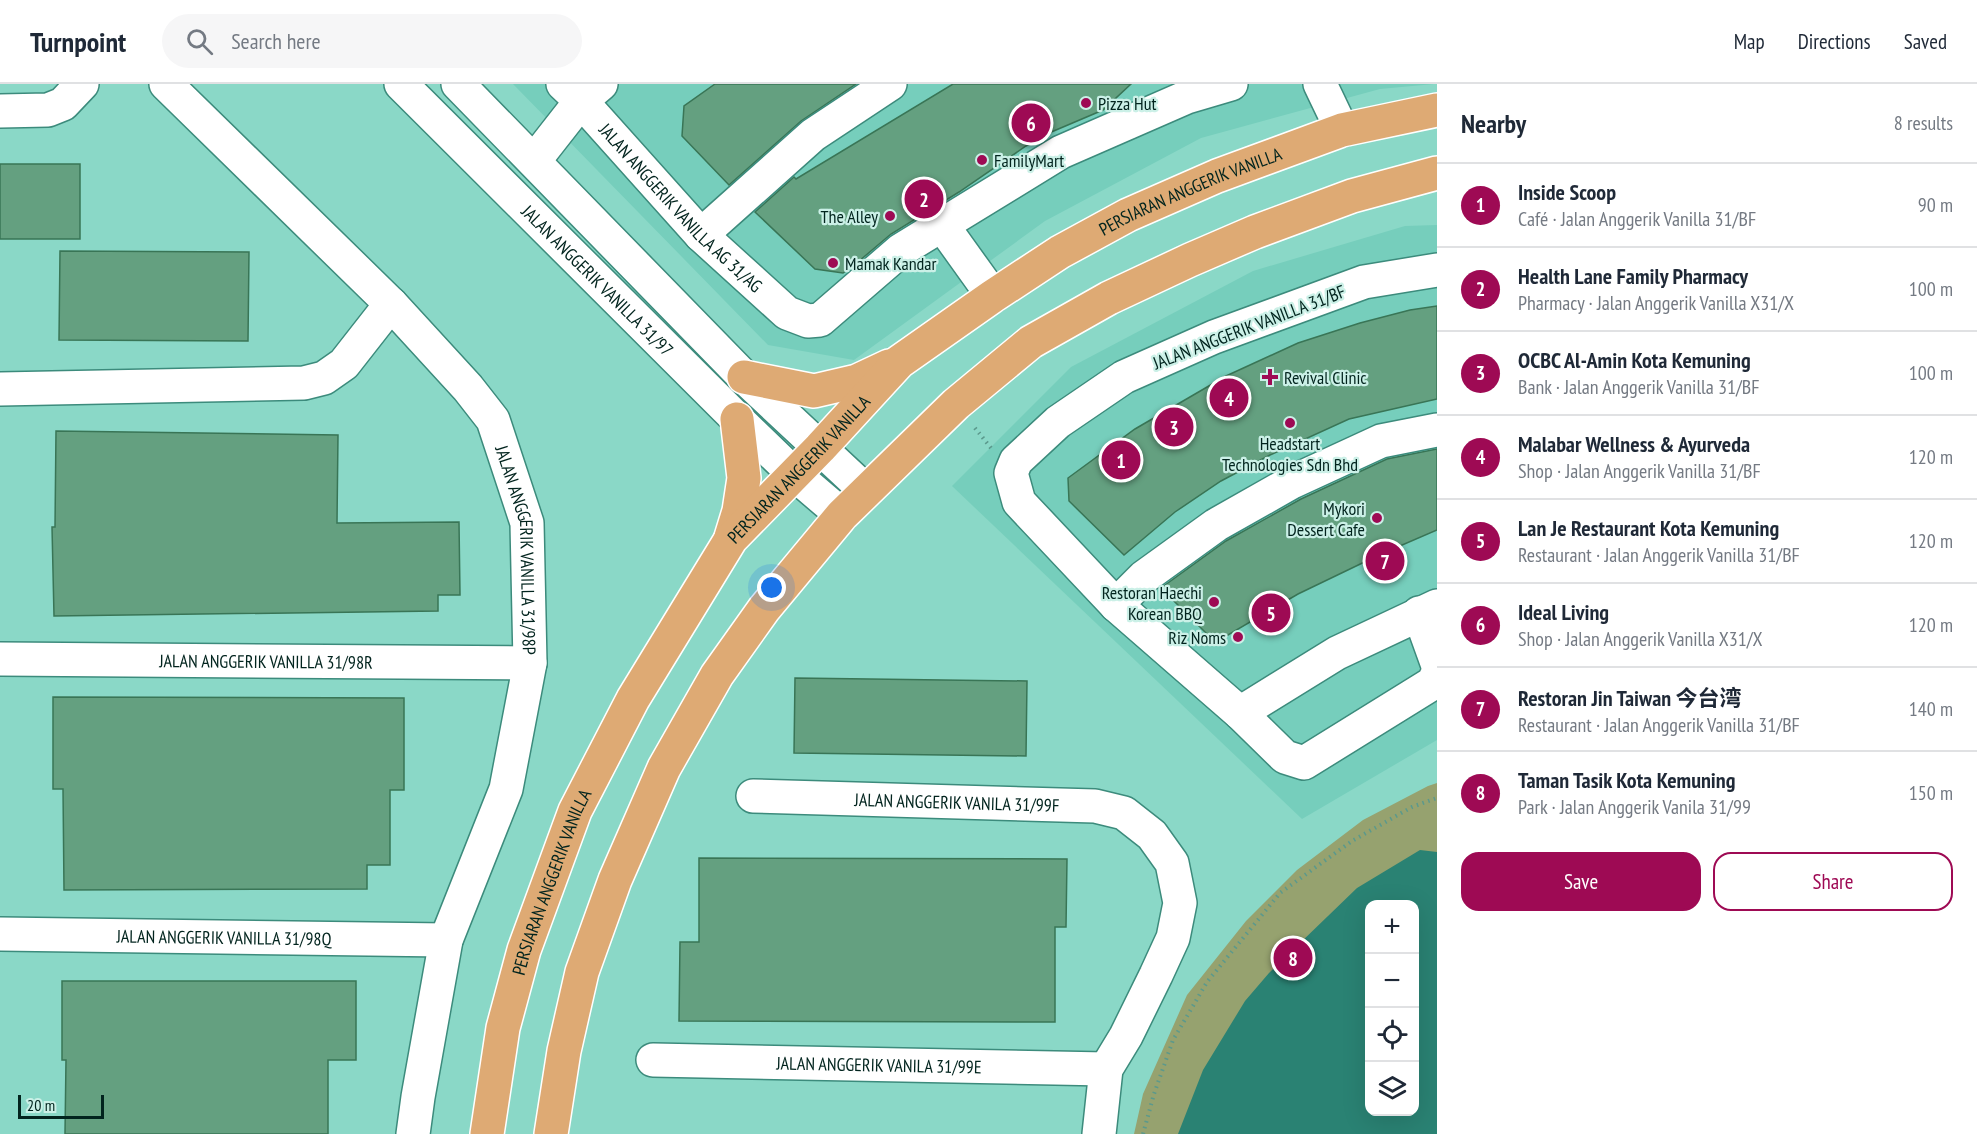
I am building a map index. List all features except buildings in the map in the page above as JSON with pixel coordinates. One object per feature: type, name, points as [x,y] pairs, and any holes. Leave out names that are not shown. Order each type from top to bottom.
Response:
[{"type":"main road","name":"PERSIARAN ANGGERIK VANILLA","points":[[487,1134],[503,1028],[521,961],[575,811],[633,699],[731,539],[820,448],[899,362],[1060,252],[1128,215],[1217,176],[1342,130],[1437,110]]},
{"type":"main road","points":[[551,1134],[564,1051],[582,972],[615,880],[664,768],[724,666],[764,609],[842,515],[956,404],[1031,342],[1109,298],[1266,228],[1352,196],[1437,173]]},
{"type":"main road","points":[[744,377],[814,391],[857,381],[899,362]]},
{"type":"main road","points":[[731,539],[741,503],[744,478],[737,419]]},
{"type":"street","points":[[0,111],[48,110],[63,104],[82,84]]},
{"type":"street","name":"JALAN ANGGERIK VANILLA 31/98P","points":[[166,84],[391,304],[468,388],[493,420],[527,523],[530,663],[506,789],[446,940],[413,1134]]},
{"type":"street","name":"JALAN ANGGERIK VANILLA 31/97","points":[[401,84],[737,419],[794,474],[842,515]]},
{"type":"street","name":"JALAN ANGGERIK VANILLA 31/97","points":[[458,84],[744,377],[866,491]]},
{"type":"street","points":[[701,235],[813,135],[890,84]]},
{"type":"street","points":[[993,296],[942,225],[1061,152],[1185,91],[1231,84]]},
{"type":"street","points":[[1320,84],[1342,130]]},
{"type":"street","points":[[534,161],[582,90]]},
{"type":"street","name":"JALAN ANGGERIK VANILLA AG 31/AG","points":[[582,90],[701,235],[787,312],[808,321],[820,320],[902,250],[942,225]]},
{"type":"street","name":"JALAN ANGGERIK VANILLA 31/BF","points":[[1011,473],[1016,461],[1059,422],[1124,377],[1214,337],[1364,282],[1437,270]]},
{"type":"street","points":[[0,388],[304,384],[324,378],[344,364],[391,304]]},
{"type":"street","points":[[1116,605],[1144,577],[1216,525],[1292,482],[1381,441],[1437,430]]},
{"type":"street","points":[[1011,473],[1018,502],[1116,605],[1240,713],[1285,757],[1304,762],[1433,684],[1437,675]]},
{"type":"street","points":[[1240,713],[1337,653],[1428,610],[1437,663]]},
{"type":"street","name":"JALAN ANGGERIK VANILLA 31/98R","points":[[0,659],[530,663]]},
{"type":"street","name":"JALAN ANGGERIK VANILA 31/99F","points":[[753,796],[1095,806],[1124,813],[1152,835],[1172,863],[1180,903],[1173,938],[1126,1036],[1106,1069]]},
{"type":"street","name":"JALAN ANGGERIK VANILLA 31/98Q","points":[[0,934],[446,940]]},
{"type":"street","name":"JALAN ANGGERIK VANILA 31/99E","points":[[653,1060],[1106,1069]]},
{"type":"street","points":[[1099,1134],[1106,1069]]},
{"type":"path","points":[[956,404],[1011,473]]},
{"type":"path","points":[[1143,1134],[1173,1040],[1207,982],[1280,893],[1352,841],[1412,807],[1437,798]]},
{"type":"shaded area","points":[[513,84],[1434,84],[1380,89],[1201,138],[1045,221],[854,360],[768,345]]},
{"type":"shaded area","points":[[1437,225],[1437,740],[1302,819],[952,486],[1071,367],[1253,271],[1405,226]]},
{"type":"shaded area","points":[[1437,783],[1437,1134],[1134,1134],[1143,1094],[1187,995],[1246,921],[1297,870],[1363,820]]},
{"type":"water","points":[[1420,850],[1437,852],[1437,1134],[1178,1134],[1203,1070],[1245,1001],[1269,973],[1357,888]]},
{"type":"place","name":"Pizza Hut","points":[[1086,103]]},
{"type":"place","name":"Ideal Living","points":[[1031,123]]},
{"type":"place","name":"FamilyMart","points":[[982,160]]},
{"type":"place","name":"Health Lane Family Pharmacy","points":[[924,199]]},
{"type":"place","name":"The Alley","points":[[890,216]]},
{"type":"place","name":"Mamak Kandar","points":[[833,263]]},
{"type":"place","name":"Revival Clinic","points":[[1270,377]]},
{"type":"place","name":"Malabar Wellness & Ayurveda","points":[[1229,398]]},
{"type":"place","name":"Headstart Technologies Sdn Bhd","points":[[1290,423]]},
{"type":"place","name":"OCBC Al-Amin Kota Kemuning","points":[[1174,427]]},
{"type":"place","name":"Inside Scoop","points":[[1121,460]]},
{"type":"place","name":"Mykori Dessert Cafe","points":[[1377,518]]},
{"type":"place","name":"Restoran Jin Taiwan 今台湾","points":[[1385,561]]},
{"type":"place","name":"Restoran Haechi Korean BBQ","points":[[1214,602]]},
{"type":"place","name":"Lan Je Restaurant Kota Kemuning","points":[[1271,613]]},
{"type":"place","name":"Riz Noms","points":[[1238,637]]},
{"type":"place","name":"Taman Tasik Kota Kemuning","points":[[1293,958]]}]
